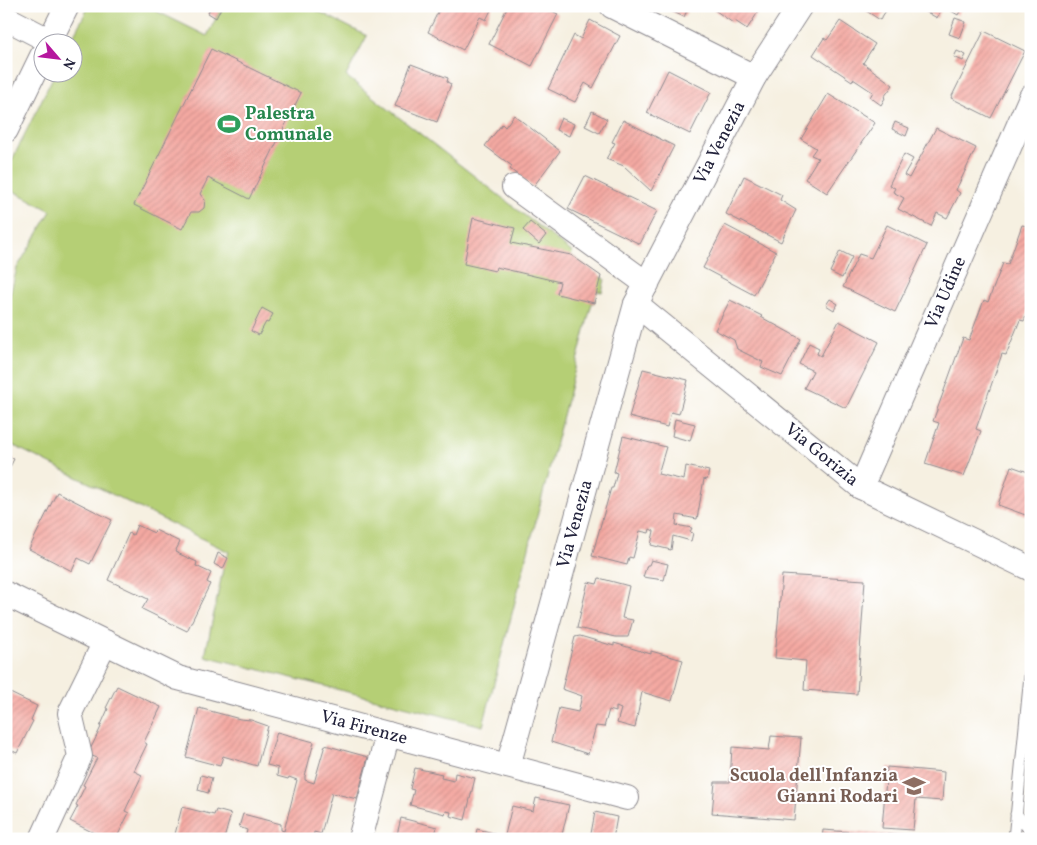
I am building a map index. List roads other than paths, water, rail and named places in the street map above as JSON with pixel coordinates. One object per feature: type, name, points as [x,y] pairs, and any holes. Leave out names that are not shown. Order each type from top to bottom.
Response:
[{"type":"street","points":[[54,32],[67,6]]},
{"type":"street","points":[[612,6],[754,78]]},
{"type":"street","name":"Via Venezia","points":[[508,766],[642,294],[754,78],[800,6]]},
{"type":"street","points":[[6,18],[32,36]]},
{"type":"street","points":[[6,130],[32,77]]},
{"type":"street","name":"Via Udine","points":[[861,487],[1031,97]]},
{"type":"street","points":[[514,187],[642,294]]},
{"type":"street","name":"Via Gorizia","points":[[642,294],[861,487],[1031,569]]},
{"type":"street","name":"Via Firenze","points":[[6,594],[178,678],[627,798]]},
{"type":"street","points":[[42,839],[80,756],[70,713],[105,642]]},
{"type":"street","points":[[360,839],[388,734]]},
{"type":"lane","points":[[1014,839],[1031,665]]},
{"type":"lane","points":[[1016,814],[1031,831]]},
{"type":"place","name":"Palestra Comunale","points":[[229,124]]},
{"type":"place","name":"Scuola dell'Infanzia Gianni Rodari","points":[[914,786]]}]
